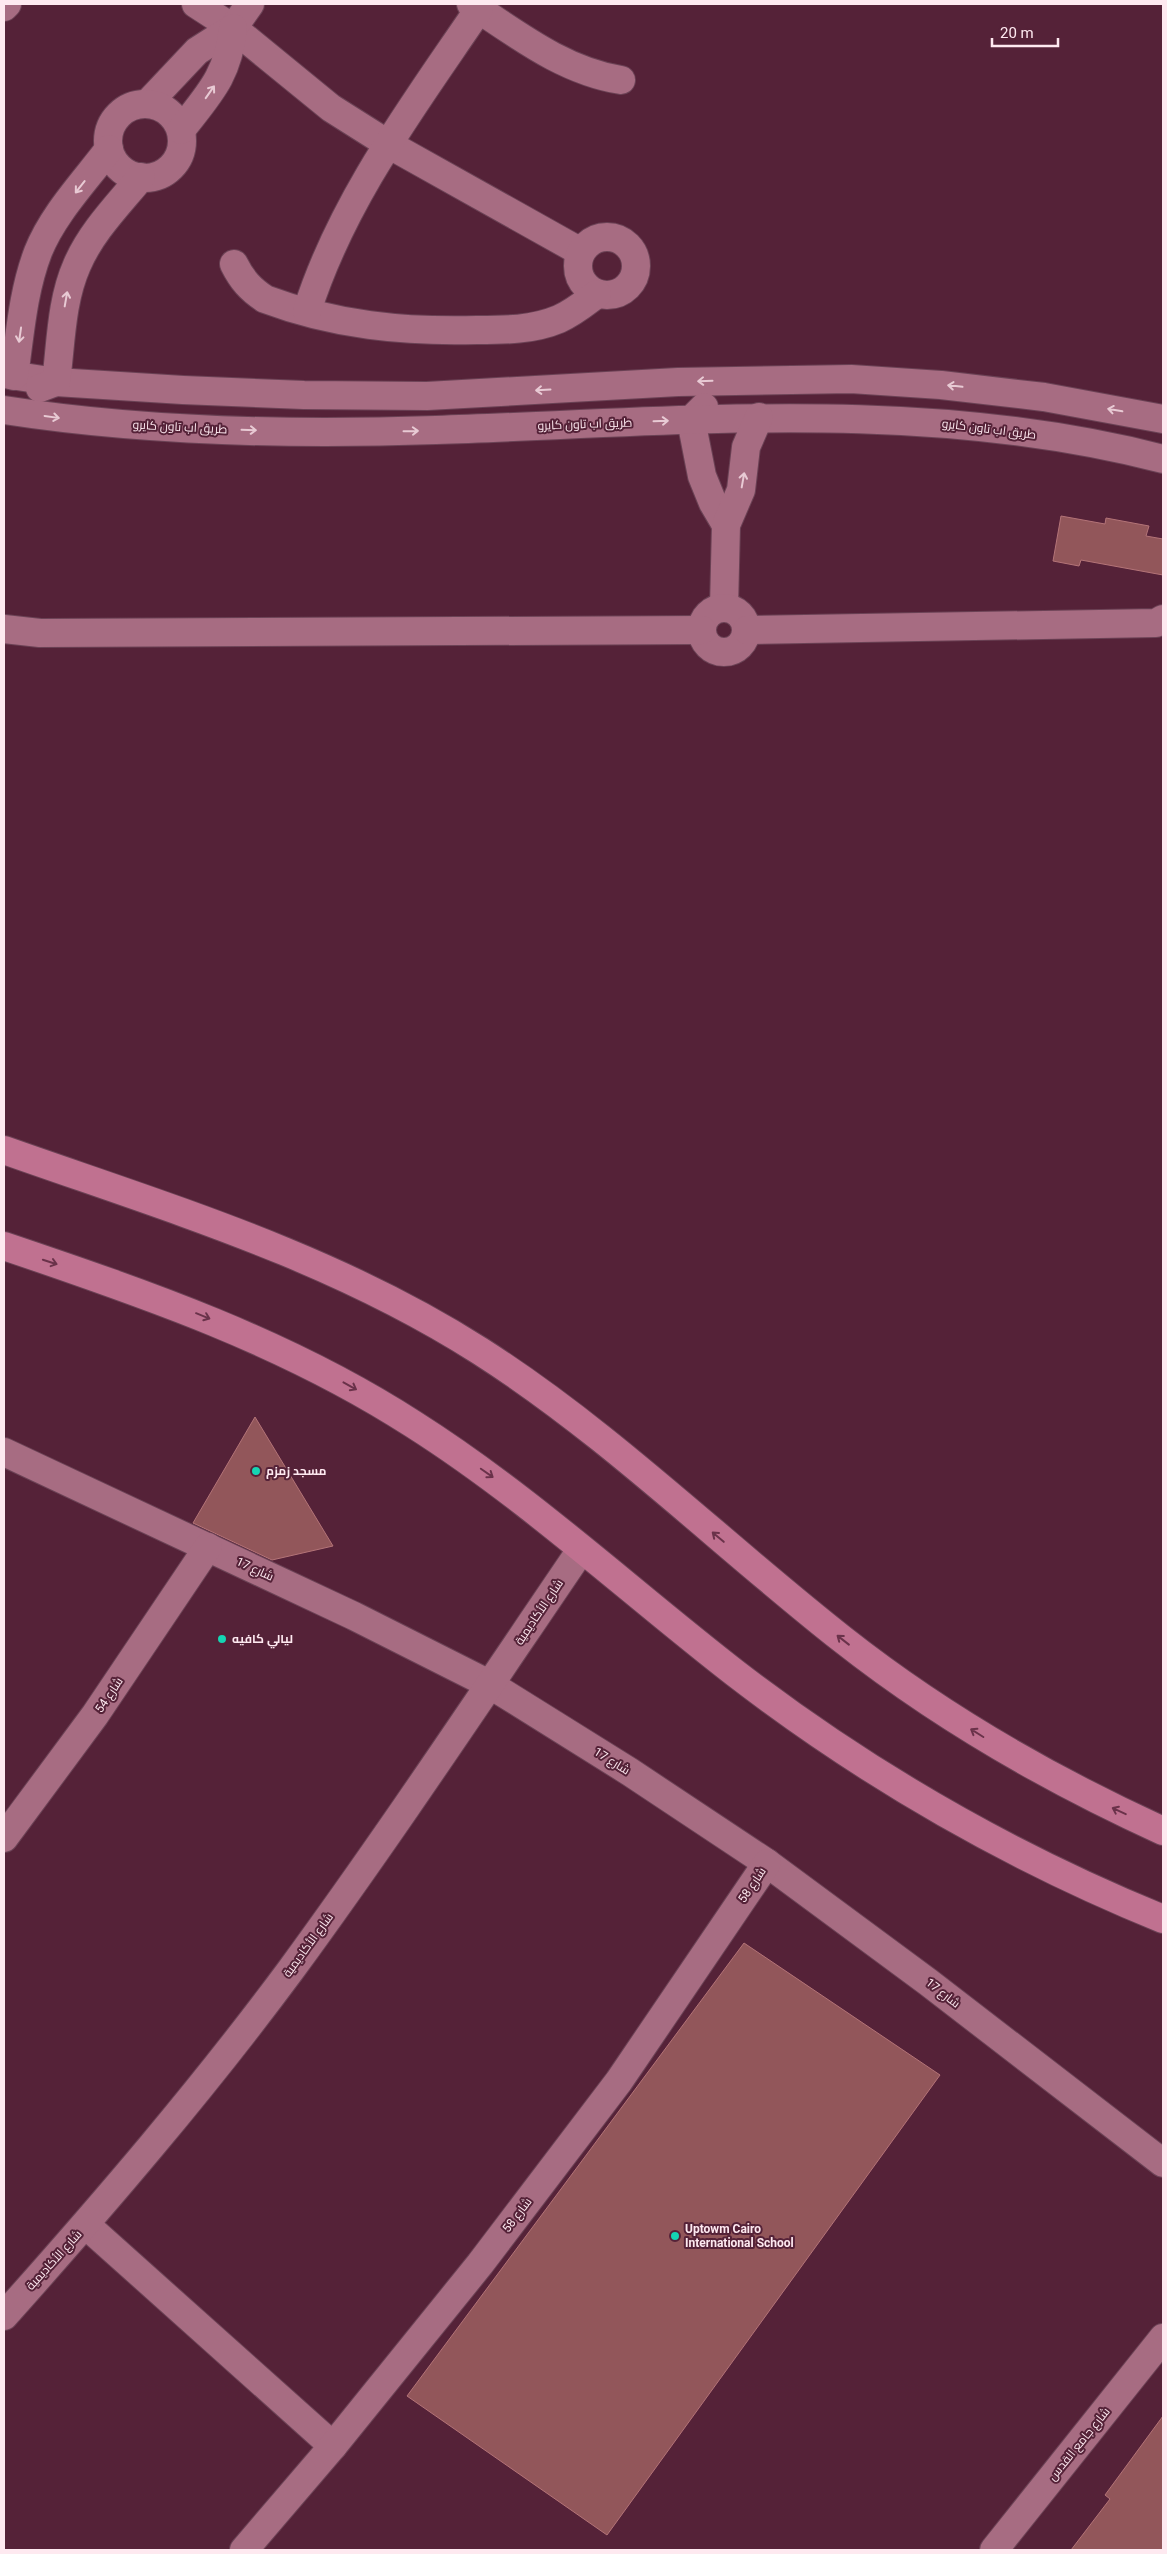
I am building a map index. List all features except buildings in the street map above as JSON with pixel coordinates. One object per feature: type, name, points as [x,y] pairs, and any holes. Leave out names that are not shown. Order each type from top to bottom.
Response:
[{"type":"main road","points":[[4,1150],[283,1249],[334,1271],[432,1322],[510,1371],[570,1414],[794,1601],[896,1679],[1003,1749],[1059,1781],[1163,1831]]},
{"type":"main road","points":[[4,1246],[171,1303],[260,1340],[315,1367],[411,1422],[502,1484],[581,1550],[737,1674],[827,1739],[882,1774],[1011,1848],[1069,1878],[1163,1919]]},
{"type":"street","points":[[196,4],[233,28],[331,108],[388,144],[581,252]]},
{"type":"street","points":[[147,104],[197,51],[233,28],[250,4]]},
{"type":"street","points":[[307,311],[328,252],[388,144],[475,6],[560,61],[600,76],[621,80]]},
{"type":"street","points":[[181,130],[223,73],[231,50],[233,28]]},
{"type":"street","points":[[147,104],[156,106],[172,115],[181,130],[181,148],[173,164],[158,175],[141,177],[130,174],[113,159],[109,149],[110,130],[120,114],[129,108],[147,104]]},
{"type":"street","points":[[109,149],[53,222],[38,251],[28,281],[7,381],[304,395],[427,396],[678,382],[851,379],[940,385],[1044,396],[1163,419]]},
{"type":"street","points":[[56,382],[68,289],[77,265],[89,242],[141,177]]},
{"type":"street","points":[[606,237],[617,239],[626,244],[634,256],[636,272],[626,289],[617,294],[597,294],[588,289],[581,281],[578,261],[581,252],[588,244],[606,237]]},
{"type":"street","points":[[234,264],[241,278],[252,290],[265,299],[358,325],[400,330],[434,332],[516,329],[538,326],[559,319],[579,308],[597,294]]},
{"type":"street","points":[[726,525],[713,503],[702,476],[691,420],[699,411],[721,400],[801,392],[851,379]]},
{"type":"street","name":"طريق اب تاون كايرو","points":[[4,410],[59,418],[186,429],[300,432],[433,430],[759,417],[847,418],[944,423],[1041,435],[1163,459]]},
{"type":"street","points":[[724,607],[726,525],[741,490],[746,447],[759,417]]},
{"type":"street","points":[[724,607],[733,609],[740,614],[747,630],[740,646],[724,652],[716,651],[708,646],[702,630],[708,614],[724,607]]},
{"type":"street","points":[[747,630],[1156,623],[1163,618]]},
{"type":"street","points":[[4,629],[40,633],[702,630]]},
{"type":"street","points":[[4,647],[40,633]]},
{"type":"street","name":"شارع 17","points":[[4,1452],[354,1616],[489,1684],[630,1772],[767,1863],[928,1982],[1161,2160]]},
{"type":"street","name":"شارع 54","points":[[4,1838],[95,1715],[208,1547]]},
{"type":"street","name":"شارع الأكاديمية","points":[[4,2316],[86,2225],[189,2100],[288,1972],[383,1841],[581,1550]]},
{"type":"street","name":"شارع 58","points":[[244,2550],[333,2446],[480,2264],[620,2081],[767,1863]]},
{"type":"street","points":[[86,2225],[333,2446]]},
{"type":"street","name":"شارع جامع القدس","points":[[994,2550],[1163,2338]]},
{"type":"place","name":"مسجد زمزم","points":[[256,1471]]},
{"type":"place","name":"ليالي كافيه","points":[[222,1639]]},
{"type":"place","name":"Uptowm Cairo International School","points":[[675,2236]]}]
